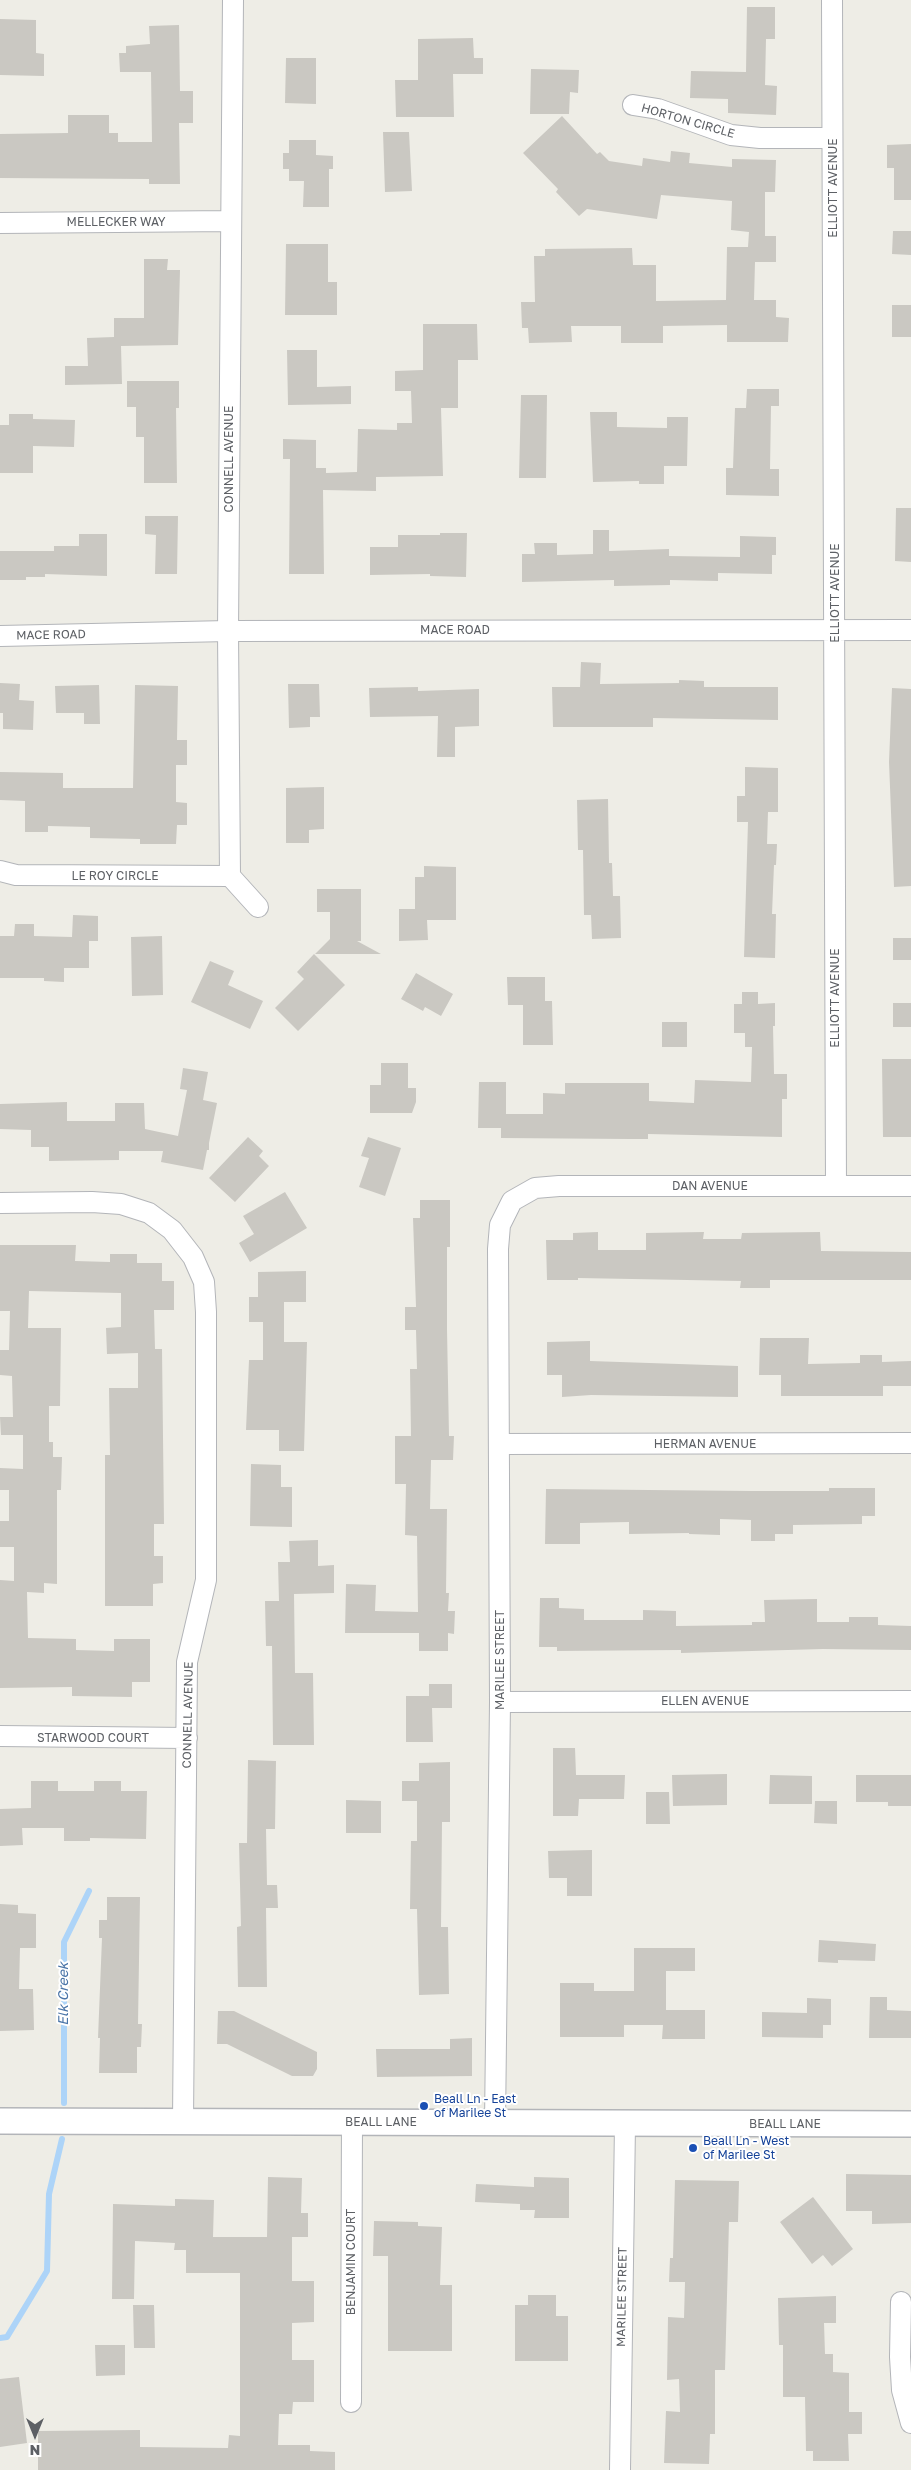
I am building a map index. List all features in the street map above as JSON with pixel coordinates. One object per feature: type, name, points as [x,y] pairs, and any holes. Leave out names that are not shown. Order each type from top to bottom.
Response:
[{"type":"street","name":"CONNELL AVENUE","points":[[230,876],[228,631],[233,0]]},
{"type":"street","name":"ELLIOTT AVENUE","points":[[832,0],[836,1186]]},
{"type":"street","name":"HORTON CIRCLE","points":[[633,105],[658,109],[731,135],[760,138],[832,138]]},
{"type":"street","name":"MELLECKER WAY","points":[[0,223],[231,221]]},
{"type":"street","name":"MACE ROAD","points":[[0,636],[228,631],[911,630]]},
{"type":"street","name":"LE ROY CIRCLE","points":[[0,871],[16,875],[230,876]]},
{"type":"street","points":[[230,876],[258,907]]},
{"type":"street","name":"DAN AVENUE","points":[[512,1201],[536,1188],[559,1186],[911,1186]]},
{"type":"street","name":"MARILEE STREET","points":[[495,2122],[500,1702],[498,1249],[500,1225],[512,1201]]},
{"type":"street","name":"CONNELL AVENUE","points":[[0,1203],[121,1204],[149,1213],[172,1230],[193,1257],[204,1282],[206,1312],[206,1580],[187,1662],[183,2121]]},
{"type":"street","name":"HERMAN AVENUE","points":[[498,1444],[911,1443]]},
{"type":"street","name":"ELLEN AVENUE","points":[[500,1702],[911,1701]]},
{"type":"street","name":"STARWOOD COURT","points":[[0,1736],[187,1738]]},
{"type":"street","name":"BEALL LANE","points":[[0,2121],[911,2124]]},
{"type":"street","name":"BENJAMIN COURT","points":[[351,2402],[352,2121]]},
{"type":"street","name":"MARILEE STREET","points":[[620,2470],[624,2124]]},
{"type":"street","points":[[901,2302],[900,2357],[902,2390],[911,2423]]},
{"type":"building","points":[[747,7],[775,7],[775,39],[766,39],[765,85],[777,86],[776,115],[728,113],[728,99],[690,98],[691,71],[746,72]]},
{"type":"building","points":[[0,19],[36,20],[36,53],[44,54],[44,76],[0,75]]},
{"type":"building","points":[[179,25],[180,91],[193,91],[193,123],[179,123],[180,184],[149,184],[149,179],[0,178],[0,134],[68,133],[68,115],[109,115],[109,133],[118,133],[118,142],[152,142],[151,72],[120,72],[119,53],[126,53],[126,46],[150,44],[149,26]]},
{"type":"building","points":[[473,38],[474,58],[483,58],[483,74],[453,74],[454,117],[396,117],[395,80],[418,80],[418,39]]},
{"type":"building","points":[[286,58],[316,58],[316,104],[285,103]]},
{"type":"building","points":[[531,69],[579,70],[578,93],[570,92],[569,114],[530,114]]},
{"type":"building","points":[[562,116],[597,154],[600,152],[609,161],[642,166],[643,158],[670,162],[671,151],[690,153],[689,163],[732,167],[732,159],[776,160],[775,192],[765,192],[765,236],[776,236],[776,262],[755,262],[754,300],[776,300],[776,317],[789,318],[788,342],[727,342],[727,325],[663,326],[663,343],[621,343],[621,326],[571,326],[572,342],[529,343],[528,328],[522,328],[521,302],[535,302],[534,256],[545,256],[545,249],[632,248],[633,265],[656,265],[656,301],[726,300],[727,247],[748,247],[749,232],[731,230],[732,201],[661,195],[657,219],[587,209],[579,216],[556,192],[558,189],[523,153]]},
{"type":"building","points":[[383,132],[409,132],[412,191],[385,192]]},
{"type":"building","points":[[289,140],[316,140],[316,155],[333,156],[333,169],[329,169],[329,207],[303,207],[304,181],[289,181],[289,169],[283,169],[283,153],[289,153]]},
{"type":"building","points":[[911,144],[911,200],[894,200],[894,168],[887,168],[887,145]]},
{"type":"building","points":[[893,231],[911,231],[911,255],[892,254]]},
{"type":"building","points":[[286,244],[328,244],[328,282],[337,282],[337,315],[285,315]]},
{"type":"building","points":[[144,259],[168,259],[167,270],[180,270],[178,345],[121,346],[122,384],[65,385],[65,366],[88,366],[87,338],[114,337],[114,318],[144,318]]},
{"type":"building","points":[[892,305],[911,305],[911,337],[892,337]]},
{"type":"building","points":[[423,324],[477,324],[478,360],[458,360],[458,408],[441,408],[443,476],[376,477],[376,491],[323,490],[324,574],[289,574],[290,459],[283,459],[283,439],[316,440],[316,468],[326,468],[326,473],[357,472],[358,429],[397,430],[397,423],[412,423],[411,391],[395,391],[395,371],[423,370]]},
{"type":"building","points":[[287,350],[317,350],[317,387],[351,386],[351,404],[288,405]]},
{"type":"building","points":[[127,381],[179,381],[179,408],[176,408],[177,483],[144,483],[144,437],[136,437],[136,407],[127,407]]},
{"type":"building","points":[[747,389],[779,389],[779,406],[771,406],[770,469],[779,469],[779,496],[726,495],[726,468],[733,468],[735,408],[746,408]]},
{"type":"building","points":[[521,395],[547,395],[546,478],[519,478]]},
{"type":"building","points":[[590,412],[617,412],[617,427],[667,428],[667,417],[688,417],[687,466],[664,466],[664,484],[639,484],[639,481],[593,482]]},
{"type":"building","points":[[9,414],[33,414],[33,419],[75,420],[74,447],[33,446],[33,473],[0,473],[0,425],[9,425]]},
{"type":"building","points":[[896,508],[911,508],[911,562],[895,561]]},
{"type":"building","points":[[145,516],[178,516],[177,574],[155,574],[156,535],[145,534]]},
{"type":"building","points":[[593,530],[609,530],[609,551],[669,549],[669,556],[740,557],[740,536],[776,537],[776,555],[772,555],[772,574],[718,573],[718,581],[670,580],[670,585],[614,586],[614,580],[522,582],[522,554],[535,554],[534,543],[557,543],[557,555],[593,554]]},
{"type":"building","points":[[440,533],[467,533],[466,577],[430,576],[430,574],[370,575],[370,547],[398,547],[398,535],[440,535]]},
{"type":"building","points":[[79,534],[107,534],[107,576],[45,574],[45,577],[26,577],[26,580],[0,580],[0,551],[54,551],[54,546],[79,546]]},
{"type":"building","points":[[581,662],[601,663],[600,684],[679,683],[679,680],[704,681],[704,687],[778,687],[778,720],[653,718],[653,727],[553,727],[552,687],[580,687]]},
{"type":"building","points":[[0,683],[20,684],[19,700],[34,701],[33,730],[3,729],[3,713],[0,713]]},
{"type":"building","points":[[288,684],[319,684],[320,717],[310,717],[310,727],[289,728]]},
{"type":"building","points":[[99,685],[100,724],[84,724],[84,713],[56,713],[55,686]]},
{"type":"building","points":[[135,685],[178,686],[177,740],[187,740],[187,765],[176,765],[176,802],[187,803],[187,825],[177,825],[176,844],[140,844],[140,839],[90,838],[90,827],[48,826],[48,832],[25,832],[25,801],[0,800],[0,772],[63,773],[63,788],[133,788]]},
{"type":"building","points":[[418,687],[418,691],[479,689],[479,726],[455,727],[455,757],[437,757],[438,716],[370,717],[369,688]]},
{"type":"building","points":[[892,688],[911,689],[911,886],[894,887],[889,762]]},
{"type":"building","points":[[745,767],[778,768],[778,812],[768,812],[767,844],[777,844],[772,914],[776,914],[775,958],[744,957],[748,822],[737,822],[737,796],[745,796]]},
{"type":"building","points":[[324,787],[324,829],[309,830],[309,843],[286,843],[286,788]]},
{"type":"building","points":[[608,799],[609,863],[612,863],[613,896],[620,896],[621,938],[592,939],[591,915],[584,915],[583,850],[578,850],[577,800]]},
{"type":"building","points":[[424,866],[456,867],[456,920],[427,920],[428,940],[399,941],[399,909],[415,909],[415,877],[424,877]]},
{"type":"building","points":[[317,889],[361,889],[361,941],[357,941],[381,954],[315,954],[330,939],[330,912],[317,912]]},
{"type":"building","points":[[73,915],[98,916],[98,941],[89,941],[89,968],[64,968],[64,982],[44,981],[44,978],[0,978],[0,936],[14,936],[15,924],[34,924],[34,936],[72,937]]},
{"type":"building","points":[[162,936],[163,995],[132,996],[131,937]]},
{"type":"building","points":[[893,938],[911,938],[911,960],[893,960]]},
{"type":"building","points":[[314,954],[345,985],[298,1031],[275,1008],[304,979],[297,972]]},
{"type":"building","points":[[210,961],[234,971],[228,985],[263,1001],[250,1029],[191,1002]]},
{"type":"building","points":[[416,973],[453,994],[441,1016],[425,1007],[423,1011],[401,999]]},
{"type":"building","points":[[507,977],[545,977],[545,1001],[552,1001],[553,1045],[523,1045],[523,1005],[508,1005]]},
{"type":"building","points":[[742,992],[758,992],[758,1004],[775,1003],[775,1026],[773,1026],[774,1074],[787,1074],[787,1099],[782,1099],[782,1137],[648,1134],[648,1139],[501,1138],[501,1128],[478,1128],[479,1082],[506,1082],[506,1114],[543,1114],[543,1093],[565,1094],[565,1083],[649,1083],[649,1101],[694,1103],[695,1080],[751,1082],[752,1047],[745,1047],[745,1033],[734,1033],[734,1004],[742,1004]]},
{"type":"building","points":[[893,1003],[911,1003],[911,1027],[893,1027]]},
{"type":"building","points":[[662,1022],[687,1022],[687,1047],[662,1047]]},
{"type":"building","points":[[882,1059],[911,1059],[911,1137],[883,1137]]},
{"type":"building","points":[[381,1063],[408,1063],[408,1088],[416,1088],[416,1102],[412,1113],[370,1113],[370,1085],[381,1085]]},
{"type":"building","points":[[183,1068],[208,1072],[203,1100],[217,1103],[209,1150],[207,1150],[203,1170],[161,1162],[163,1151],[119,1151],[119,1160],[49,1161],[49,1147],[31,1147],[31,1130],[0,1129],[0,1104],[67,1102],[67,1121],[115,1121],[115,1103],[144,1103],[145,1129],[178,1136],[187,1090],[180,1089]]},
{"type":"building","points":[[248,1137],[263,1151],[259,1156],[269,1166],[235,1202],[209,1178]]},
{"type":"building","points":[[368,1137],[401,1148],[385,1196],[359,1187],[369,1158],[361,1156]]},
{"type":"building","points":[[285,1192],[307,1228],[250,1262],[239,1243],[254,1234],[243,1216]]},
{"type":"building","points":[[420,1200],[450,1200],[450,1247],[447,1247],[447,1329],[449,1436],[454,1436],[453,1460],[431,1460],[430,1509],[447,1509],[446,1593],[449,1593],[448,1611],[455,1611],[454,1634],[448,1633],[448,1651],[419,1651],[419,1633],[345,1633],[346,1584],[376,1585],[375,1611],[418,1612],[417,1536],[405,1535],[406,1484],[395,1484],[395,1436],[411,1436],[410,1369],[417,1369],[416,1330],[405,1330],[405,1307],[416,1307],[413,1218],[420,1218]]},
{"type":"building","points":[[598,1232],[598,1250],[646,1250],[646,1233],[704,1232],[703,1239],[741,1239],[742,1233],[820,1232],[821,1251],[911,1252],[911,1280],[770,1280],[770,1288],[740,1288],[741,1281],[578,1278],[578,1280],[547,1280],[546,1240],[573,1240],[573,1233]]},
{"type":"building","points":[[0,1245],[76,1245],[75,1261],[110,1262],[110,1254],[137,1254],[137,1263],[162,1263],[162,1281],[174,1281],[174,1310],[154,1310],[155,1349],[162,1349],[164,1524],[154,1524],[154,1556],[163,1556],[163,1583],[153,1584],[153,1606],[105,1606],[105,1455],[110,1455],[109,1388],[138,1388],[138,1353],[107,1354],[106,1328],[121,1327],[121,1293],[29,1291],[28,1328],[61,1328],[60,1406],[49,1406],[49,1442],[53,1442],[53,1457],[62,1457],[61,1490],[57,1490],[57,1584],[44,1583],[44,1593],[27,1592],[28,1638],[76,1639],[76,1650],[114,1651],[114,1639],[150,1639],[150,1682],[132,1682],[132,1697],[72,1696],[72,1687],[0,1688],[0,1580],[14,1581],[14,1547],[0,1547],[0,1521],[9,1521],[9,1490],[0,1490],[0,1468],[23,1469],[23,1435],[1,1435],[0,1417],[13,1417],[12,1376],[0,1375],[0,1350],[9,1350],[10,1311],[0,1311]]},
{"type":"building","points":[[306,1271],[306,1302],[284,1302],[284,1342],[307,1342],[304,1451],[279,1451],[279,1430],[246,1430],[249,1360],[263,1360],[263,1322],[249,1322],[249,1297],[258,1297],[258,1272]]},
{"type":"building","points":[[760,1338],[809,1338],[808,1364],[860,1363],[860,1355],[882,1355],[882,1362],[911,1361],[911,1386],[883,1386],[883,1396],[781,1396],[781,1375],[759,1375]]},
{"type":"building","points":[[590,1341],[590,1361],[738,1366],[738,1397],[591,1395],[562,1397],[562,1375],[547,1375],[547,1342]]},
{"type":"building","points":[[251,1464],[281,1465],[281,1487],[292,1487],[292,1527],[250,1526]]},
{"type":"building","points":[[829,1488],[875,1488],[875,1516],[862,1516],[862,1524],[793,1525],[793,1534],[775,1534],[775,1541],[751,1541],[751,1520],[720,1519],[720,1535],[689,1533],[629,1534],[629,1522],[580,1523],[580,1544],[545,1544],[546,1489],[829,1491]]},
{"type":"building","points":[[318,1540],[318,1566],[334,1565],[334,1593],[294,1594],[295,1673],[313,1673],[314,1745],[273,1745],[272,1646],[266,1646],[265,1601],[279,1601],[278,1562],[290,1562],[289,1541]]},
{"type":"building","points":[[540,1598],[559,1598],[559,1608],[584,1609],[584,1620],[643,1620],[643,1610],[676,1611],[676,1626],[752,1625],[752,1622],[765,1622],[764,1600],[817,1599],[817,1622],[849,1622],[849,1617],[878,1617],[878,1625],[911,1626],[911,1650],[823,1649],[681,1653],[681,1650],[557,1651],[557,1647],[539,1647]]},
{"type":"building","points":[[429,1684],[452,1684],[452,1708],[432,1708],[433,1742],[406,1742],[406,1696],[429,1696]]},
{"type":"building","points":[[553,1748],[575,1748],[576,1775],[625,1775],[624,1799],[579,1799],[578,1816],[553,1816]]},
{"type":"building","points":[[248,1760],[276,1761],[275,1829],[266,1829],[267,1885],[277,1885],[278,1908],[266,1908],[267,1987],[238,1987],[237,1927],[241,1926],[239,1843],[247,1843]]},
{"type":"building","points":[[450,1762],[450,1822],[442,1822],[441,1927],[448,1927],[449,1994],[419,1995],[417,1909],[410,1909],[411,1841],[417,1841],[417,1801],[402,1801],[402,1781],[419,1781],[419,1763]]},
{"type":"building","points":[[727,1774],[727,1805],[673,1806],[672,1775]]},
{"type":"building","points":[[770,1775],[812,1776],[812,1804],[769,1804]]},
{"type":"building","points":[[856,1775],[911,1775],[911,1806],[888,1806],[888,1802],[856,1802]]},
{"type":"building","points":[[31,1781],[58,1781],[58,1791],[94,1791],[94,1781],[121,1781],[121,1791],[147,1791],[146,1839],[90,1838],[90,1841],[64,1841],[64,1828],[22,1828],[23,1845],[0,1846],[0,1809],[31,1808]]},
{"type":"building","points":[[646,1792],[669,1792],[670,1824],[646,1824]]},
{"type":"building","points":[[346,1800],[381,1801],[381,1833],[346,1833]]},
{"type":"building","points":[[815,1801],[837,1801],[837,1824],[814,1823]]},
{"type":"building","points":[[592,1850],[592,1896],[567,1896],[567,1878],[549,1878],[548,1851]]},
{"type":"building","points":[[107,1897],[140,1897],[138,2024],[142,2024],[141,2047],[137,2047],[137,2073],[99,2073],[100,2038],[98,2038],[102,1938],[99,1938],[99,1920],[107,1920]]},
{"type":"building","points":[[0,1904],[18,1905],[18,1913],[36,1914],[36,1948],[20,1948],[19,1989],[33,1989],[34,2030],[0,2031]]},
{"type":"building","points":[[819,1940],[876,1944],[875,1961],[838,1960],[838,1963],[818,1962]]},
{"type":"building","points":[[634,1948],[695,1948],[695,1971],[666,1971],[666,2010],[705,2010],[705,2039],[662,2039],[663,2025],[624,2025],[624,2037],[560,2037],[560,1983],[594,1983],[594,1991],[634,1991]]},
{"type":"building","points":[[870,1997],[887,1997],[887,2010],[911,2011],[911,2038],[869,2038]]},
{"type":"building","points":[[807,1998],[831,1999],[831,2025],[823,2025],[823,2038],[762,2037],[762,2012],[807,2013]]},
{"type":"building","points":[[218,2011],[234,2011],[317,2052],[317,2069],[313,2076],[292,2076],[227,2044],[217,2044]]},
{"type":"building","points":[[472,2038],[472,2076],[377,2077],[376,2049],[450,2049],[450,2039]]},
{"type":"building","points":[[846,2174],[911,2175],[911,2223],[872,2224],[872,2211],[846,2211]]},
{"type":"building","points":[[268,2177],[302,2178],[301,2213],[308,2213],[308,2237],[292,2237],[292,2281],[314,2281],[314,2322],[292,2323],[292,2360],[314,2360],[314,2402],[293,2402],[292,2414],[279,2414],[278,2445],[310,2445],[310,2451],[335,2452],[335,2470],[38,2470],[38,2431],[140,2430],[140,2447],[228,2448],[229,2435],[240,2436],[240,2273],[186,2273],[186,2250],[174,2250],[175,2243],[135,2241],[134,2299],[112,2299],[113,2204],[175,2206],[175,2199],[214,2200],[213,2237],[267,2237]]},
{"type":"building","points":[[534,2177],[569,2178],[569,2218],[534,2218],[535,2210],[520,2210],[520,2204],[475,2202],[476,2184],[534,2187]]},
{"type":"building","points":[[675,2180],[739,2181],[738,2222],[729,2222],[725,2370],[715,2370],[715,2434],[710,2434],[709,2464],[664,2463],[666,2411],[680,2412],[679,2379],[667,2380],[668,2317],[684,2318],[685,2282],[669,2282],[670,2258],[673,2258]]},
{"type":"building","points":[[813,2197],[853,2249],[832,2266],[823,2255],[812,2264],[780,2222]]},
{"type":"building","points":[[374,2221],[418,2222],[418,2226],[442,2227],[440,2285],[452,2285],[452,2351],[388,2351],[388,2256],[373,2256]]},
{"type":"building","points":[[528,2295],[556,2295],[556,2316],[568,2316],[568,2361],[515,2361],[515,2305],[528,2305]]},
{"type":"building","points":[[836,2296],[836,2323],[824,2323],[825,2354],[833,2354],[833,2372],[849,2373],[849,2412],[862,2412],[862,2434],[848,2434],[849,2461],[813,2461],[813,2451],[806,2451],[805,2397],[783,2397],[783,2345],[779,2345],[778,2298]]},
{"type":"building","points":[[133,2305],[154,2305],[155,2348],[134,2348]]},
{"type":"building","points":[[95,2345],[125,2345],[125,2375],[96,2376]]},
{"type":"building","points":[[19,2377],[27,2443],[0,2447],[0,2379]]},
{"type":"waterway","name":"Elk Creek","points":[[64,2103],[64,1942],[89,1891]]},
{"type":"waterway","name":"Elk Creek","points":[[0,2338],[7,2337],[47,2271],[49,2194],[62,2139]]},
{"type":"place","name":"Beall Ln - East of Marilee St","points":[[424,2106]]},
{"type":"place","name":"Beall Ln - West of Marilee St","points":[[693,2148]]}]
